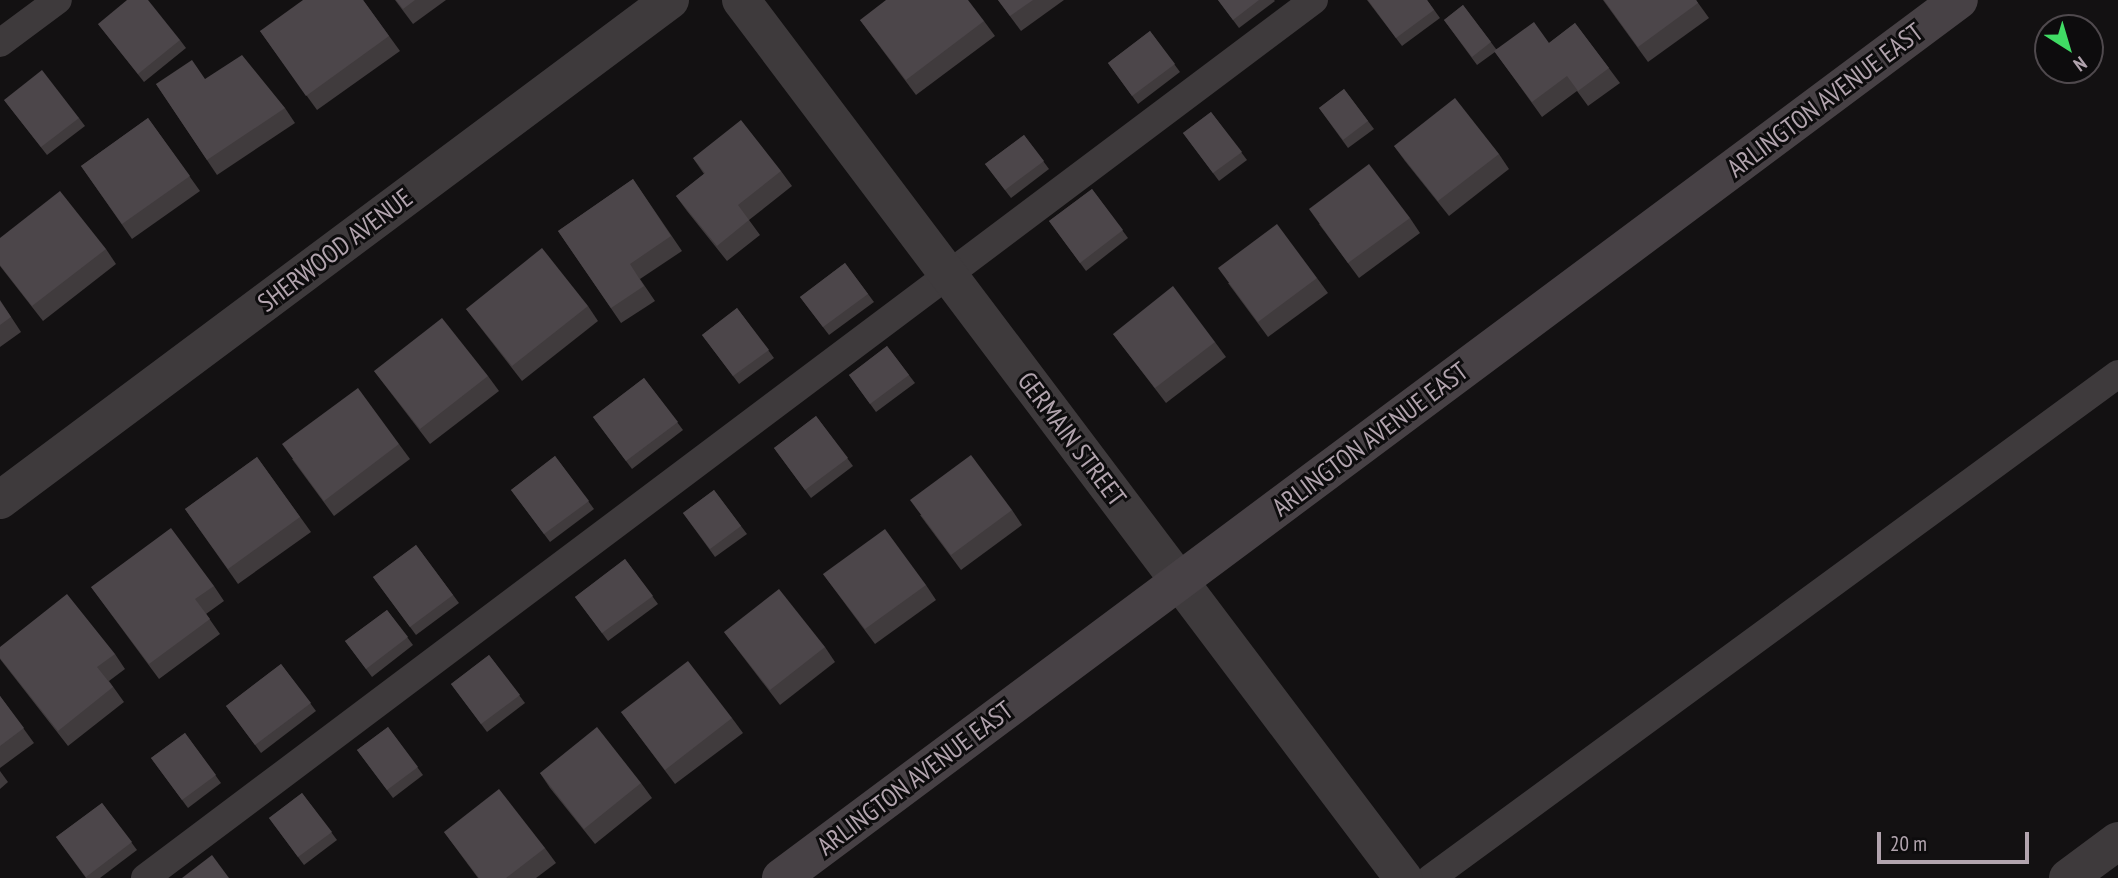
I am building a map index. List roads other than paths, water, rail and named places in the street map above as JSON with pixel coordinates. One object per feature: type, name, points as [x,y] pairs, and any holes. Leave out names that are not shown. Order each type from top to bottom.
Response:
[{"type":"street","name":"SHERWOOD AVENUE","points":[[0,500],[670,0]]},
{"type":"street","name":"GERMAIN STREET","points":[[741,0],[1404,878]]},
{"type":"street","name":"ARLINGTON AVENUE EAST","points":[[781,878],[1959,0]]},
{"type":"street","points":[[2068,878],[2118,841]]},
{"type":"lane","points":[[0,43],[58,0]]},
{"type":"lane","points":[[145,878],[1314,0]]},
{"type":"lane","points":[[1431,878],[2118,374]]}]
